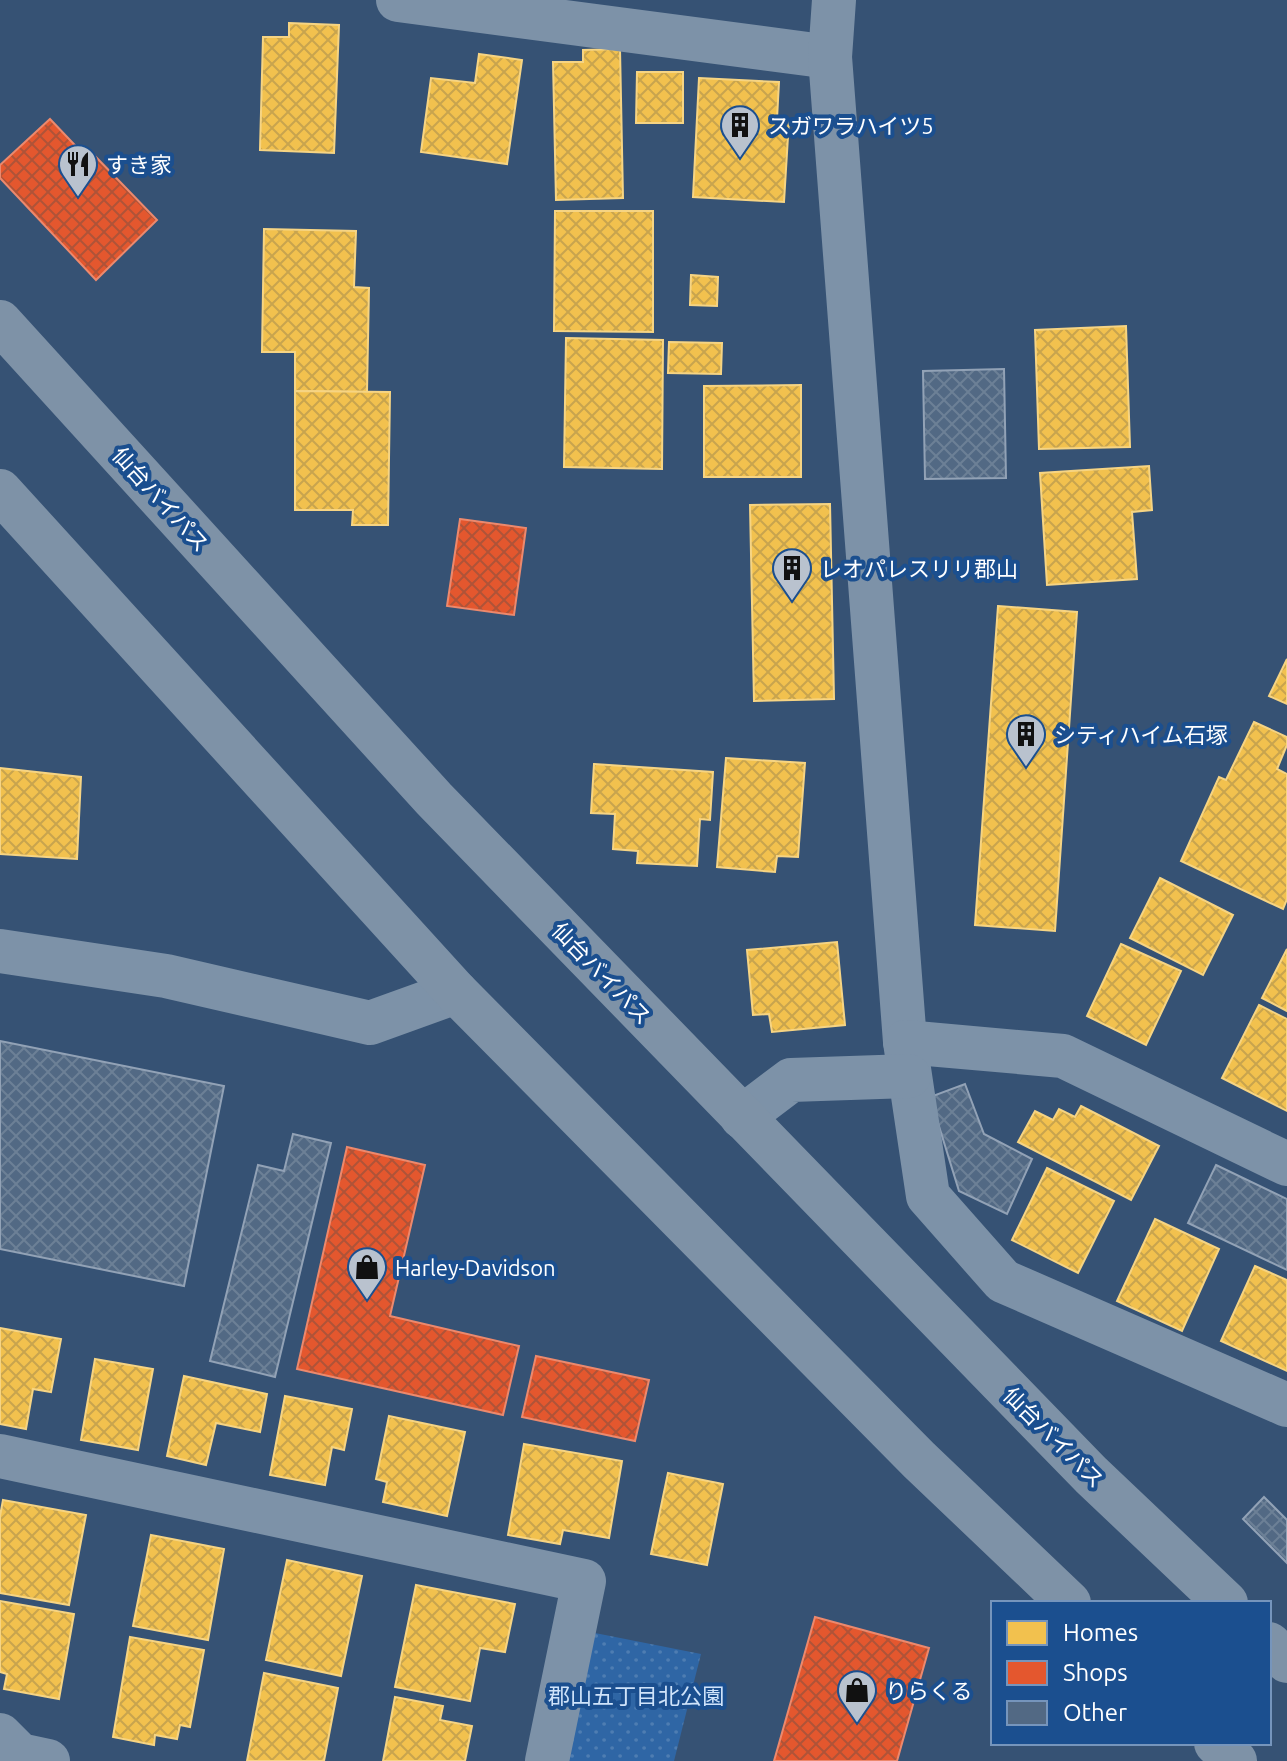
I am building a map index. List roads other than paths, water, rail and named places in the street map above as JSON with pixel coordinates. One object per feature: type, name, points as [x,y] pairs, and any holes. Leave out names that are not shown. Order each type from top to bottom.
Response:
[{"type":"highway","name":"仙台バイパス","points":[[0,322],[434,799],[1091,1475],[1224,1601]]},
{"type":"highway","points":[[0,491],[456,992],[919,1460],[1067,1601]]},
{"type":"highway","points":[[1271,1646],[1287,1661]]},
{"type":"highway","points":[[1218,1745],[1235,1761]]},
{"type":"street","points":[[398,0],[830,57]]},
{"type":"street","points":[[834,0],[830,57],[907,1059],[928,1196],[1003,1281],[1287,1405]]},
{"type":"street","points":[[0,951],[166,976],[370,1023],[456,992]]},
{"type":"street","points":[[742,1117],[791,1080],[907,1059],[1063,1056],[1287,1164]]},
{"type":"street","points":[[0,1456],[584,1581],[547,1761]]},
{"type":"street","points":[[0,1735],[20,1755],[48,1761]]},
{"type":"place","name":"スガワラハイツ5","points":[[740,159]]},
{"type":"place","name":"すき家","points":[[78,198]]},
{"type":"place","name":"レオパレスリリ郡山","points":[[792,602]]},
{"type":"place","name":"シティハイム石塚","points":[[1026,768]]},
{"type":"place","name":"Harley-Davidson","points":[[367,1301]]},
{"type":"place","name":"りらくる","points":[[857,1724]]},
{"type":"park label","name":"郡山五丁目北公園","points":[[636,1695]]}]
